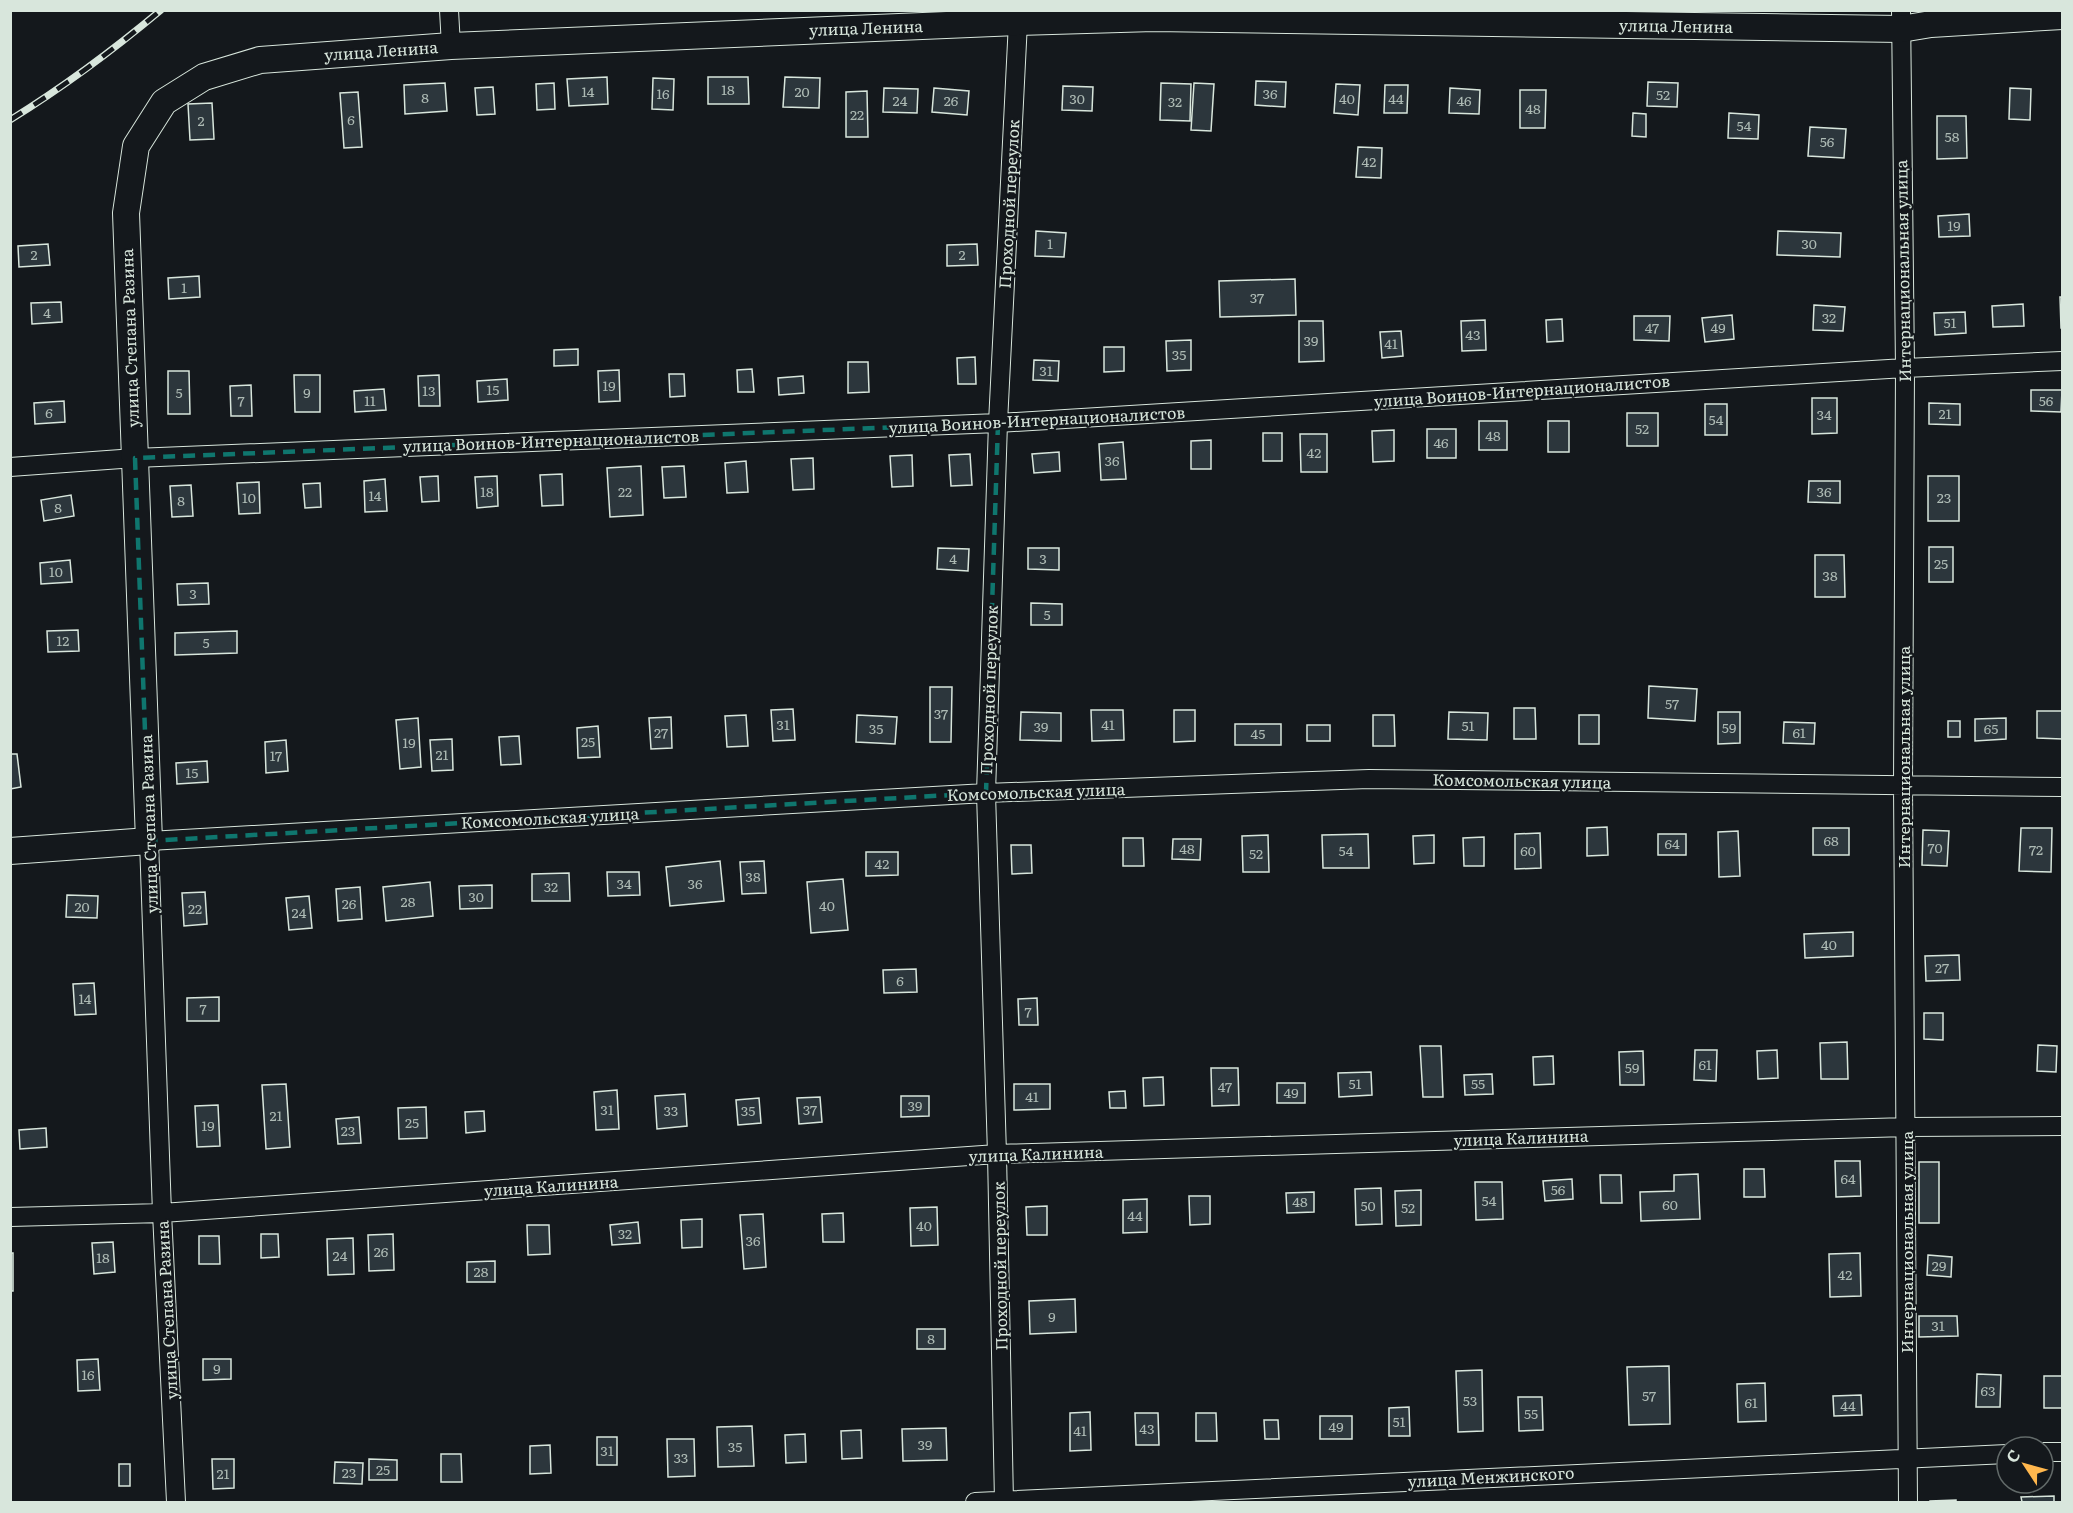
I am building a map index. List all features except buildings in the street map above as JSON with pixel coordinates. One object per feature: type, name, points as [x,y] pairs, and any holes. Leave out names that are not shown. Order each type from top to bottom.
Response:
[{"type":"main road","name":"улица Ленина","points":[[136,146],[164,102],[204,77],[260,60],[451,46],[1154,18],[1901,20],[1931,24],[2062,16]]},
{"type":"main road","name":"улица Степана Разина","points":[[136,146],[126,213],[149,841]]},
{"type":"main road","name":"Комсомольская улица","points":[[10,851],[149,841]]},
{"type":"street","points":[[449,10],[451,46]]},
{"type":"street","name":"Интернациональная улица","points":[[1901,20],[1905,368],[1903,786],[1908,1503]]},
{"type":"street","name":"Проходной переулок","points":[[1004,1502],[997,1154],[986,793],[998,423],[1018,22]]},
{"type":"street","name":"улица Воинов-Интернационалистов","points":[[10,467],[135,458],[998,423],[1905,368],[2062,361]]},
{"type":"street","name":"Комсомольская улица","points":[[149,841],[986,793],[1369,779],[2062,787]]},
{"type":"street","name":"улица Степана Разина","points":[[149,841],[162,1213],[176,1503]]},
{"type":"street","name":"улица Калинина","points":[[10,1217],[162,1213],[997,1154],[1907,1127],[2062,1126]]},
{"type":"street","name":"улица Менжинского","points":[[975,1503],[1995,1454]]},
{"type":"highlighted area","points":[[998,423],[986,793],[149,841],[135,458]]},
{"type":"railway","points":[[10,120],[88,68],[161,10]]}]
